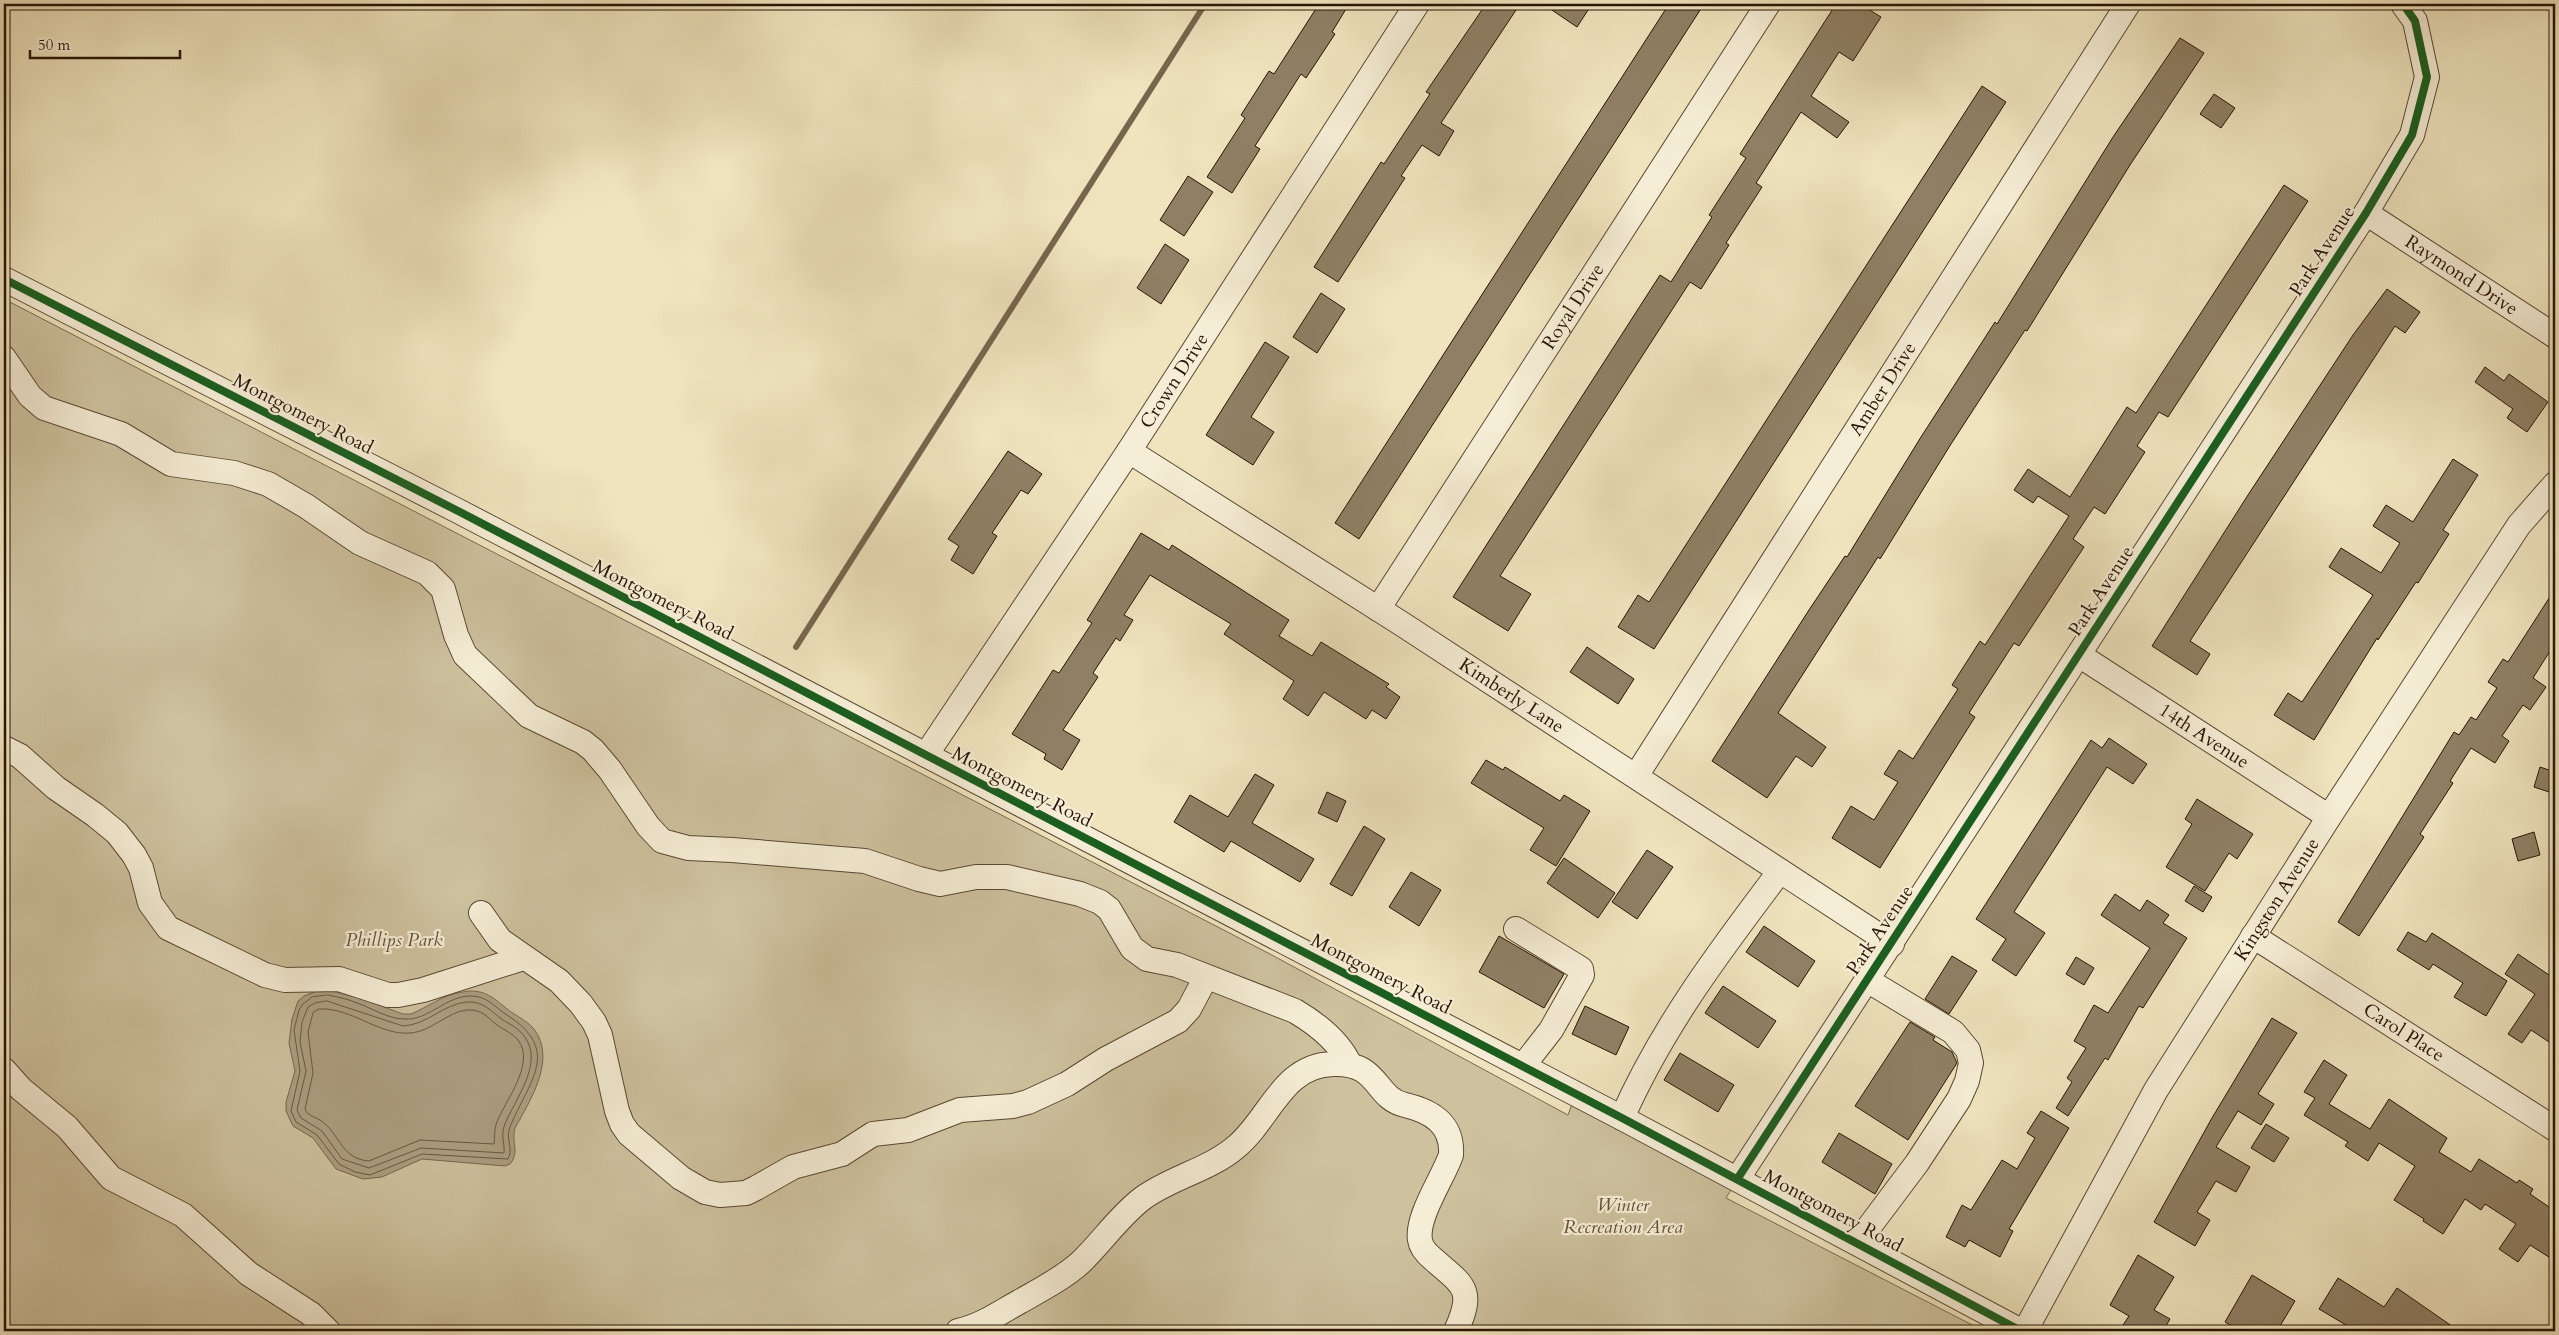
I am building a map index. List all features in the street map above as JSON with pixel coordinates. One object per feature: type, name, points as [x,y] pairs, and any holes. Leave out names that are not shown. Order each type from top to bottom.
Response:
[{"type":"street","name":"Crown Drive","points":[[926,755],[1129,451],[1417,4]]},
{"type":"street","name":"Royal Drive","points":[[1378,609],[1768,4]]},
{"type":"street","name":"Amber Drive","points":[[1636,776],[2128,4]]},
{"type":"street","name":"Park Avenue","points":[[1738,1178],[2366,213],[2412,135],[2427,78],[2415,20],[2403,4]]},
{"type":"street","name":"Raymond Drive","points":[[2366,213],[2555,336]]},
{"type":"street","name":"Montgomery Road","points":[[4,279],[458,512],[1738,1178],[2021,1331]]},
{"type":"street","points":[[4,358],[30,396],[44,408],[121,434],[171,464],[234,473],[268,484],[306,506],[360,542],[427,573],[443,589],[448,599],[456,635],[465,655],[530,716],[583,742],[593,750],[610,770],[648,826],[662,841],[688,848],[859,860],[940,884],[976,877],[1007,877],[1080,894],[1100,902],[1108,909],[1127,940],[1139,954],[1156,962],[1177,965],[1274,1002],[1311,1021],[1345,1054],[1350,1065]]},
{"type":"street","name":"Kimberly Lane","points":[[1129,451],[1378,609],[1892,944]]},
{"type":"street","name":"Kingston Avenue","points":[[2025,1331],[2156,1090],[2252,936],[2519,525],[2555,484]]},
{"type":"street","name":"14th Avenue","points":[[2079,655],[2329,816]]},
{"type":"street","points":[[4,748],[20,756],[56,788],[117,833],[134,855],[146,882],[150,903],[168,928],[265,975],[285,980],[338,979],[388,994],[398,995],[422,990],[523,958]]},
{"type":"street","points":[[1622,1118],[1658,1044],[1725,944],[1780,871]]},
{"type":"street","points":[[481,913],[500,940],[572,992],[594,1022],[600,1035],[617,1111],[622,1124],[629,1134],[648,1152],[696,1188],[705,1192],[730,1195],[756,1188],[793,1167],[842,1154],[873,1134],[908,1130],[960,1110],[1013,1106],[1043,1096],[1178,1021],[1189,1009],[1206,977]]},
{"type":"street","points":[[1516,929],[1581,969],[1582,975],[1551,1030],[1523,1066]]},
{"type":"street","name":"Carol Place","points":[[2252,936],[2555,1130]]},
{"type":"street","points":[[1857,1243],[1917,1163],[1959,1099],[1968,1081],[1971,1063],[1968,1050],[1953,1032],[1867,980]]},
{"type":"street","points":[[958,1331],[988,1320],[1055,1282],[1082,1261],[1145,1197],[1235,1148],[1250,1133],[1282,1089],[1298,1074],[1323,1064],[1350,1065],[1369,1074],[1391,1099],[1430,1114],[1442,1123],[1447,1130],[1451,1154],[1421,1224],[1420,1241],[1430,1257],[1461,1285],[1465,1293],[1466,1307],[1456,1331]]},
{"type":"street","points":[[4,1070],[22,1089],[67,1127],[111,1178],[182,1216],[249,1274],[311,1314],[328,1331]]},
{"type":"green space","name":"Phillips Park","points":[[4,299],[1270,954],[1568,1115],[1573,1101],[1738,1178],[1726,1198],[1984,1331],[4,1331]]},
{"type":"water","points":[[328,990],[359,998],[403,1014],[411,1014],[456,993],[482,992],[492,997],[531,1026],[540,1041],[543,1053],[542,1066],[534,1093],[515,1128],[515,1151],[510,1164],[505,1166],[422,1159],[382,1177],[363,1179],[336,1169],[313,1138],[293,1126],[286,1111],[286,1102],[295,1071],[289,1043],[292,1019],[298,1001],[304,996],[317,991]]},
{"type":"building","points":[[1319,4],[1349,4],[1332,32],[1335,34],[1306,78],[1301,74],[1255,146],[1260,149],[1232,193],[1207,177],[1245,118],[1241,115],[1269,71],[1274,74]]},
{"type":"building","points":[[1486,4],[1520,4],[1441,123],[1454,131],[1439,156],[1422,145],[1401,176],[1405,178],[1338,282],[1314,267],[1381,162],[1384,164],[1430,94],[1426,92]]},
{"type":"building","points":[[1543,4],[1592,4],[1577,27]]},
{"type":"building","points":[[1669,4],[1704,4],[1359,539],[1335,523]]},
{"type":"building","points":[[1836,4],[1860,4],[1881,17],[1853,61],[1839,52],[1811,96],[1849,122],[1837,138],[1801,112],[1756,183],[1762,187],[1726,243],[1729,245],[1701,289],[1690,282],[1500,576],[1531,594],[1508,631],[1453,597],[1660,275],[1671,282],[1712,217],[1709,215],[1746,158],[1740,154]]},
{"type":"building","points":[[2180,38],[2204,53],[2130,165],[2027,331],[2025,330],[1951,444],[1880,559],[1878,557],[1778,713],[1826,747],[1812,767],[1796,756],[1767,798],[1712,761],[1809,610],[1845,556],[1847,557],[1995,322],[1997,324],[2113,137]]},
{"type":"building","points":[[1982,86],[2006,102],[1654,649],[1618,627],[1638,595],[1649,602]]},
{"type":"building","points":[[2214,94],[2235,108],[2221,128],[2200,114]]},
{"type":"building","points":[[1188,176],[1213,192],[1184,236],[1160,220]]},
{"type":"building","points":[[2284,185],[2308,201],[2168,417],[2159,412],[2137,446],[2145,452],[2105,514],[2094,507],[2073,539],[2084,547],[2019,646],[2014,643],[1969,713],[1975,717],[1880,868],[1832,838],[1851,806],[1874,820],[1898,782],[1884,774],[1899,750],[1913,759],[1958,689],[1952,685],[1980,641],[1985,645],[2069,516],[2038,496],[2033,503],[2014,490],[2028,469],[2070,497],[2127,407],[2136,413]]},
{"type":"building","points":[[1165,244],[1189,260],[1161,304],[1137,288]]},
{"type":"building","points":[[2387,289],[2420,312],[2405,333],[2395,326],[2190,641],[2210,654],[2197,675],[2152,646],[2353,335]]},
{"type":"building","points":[[1321,293],[1345,309],[1317,353],[1293,337]]},
{"type":"building","points":[[1265,342],[1289,357],[1251,417],[1274,432],[1253,465],[1206,435]]},
{"type":"building","points":[[2485,367],[2504,381],[2509,374],[2548,402],[2527,432],[2507,418],[2513,409],[2475,382]]},
{"type":"building","points":[[1008,451],[1042,474],[1028,494],[1021,490],[992,533],[997,536],[973,574],[951,560],[959,546],[948,539]]},
{"type":"building","points":[[2453,459],[2478,475],[2443,530],[2449,534],[2418,583],[2416,582],[2378,640],[2377,638],[2314,740],[2274,715],[2288,693],[2302,702],[2373,595],[2329,567],[2341,548],[2381,573],[2400,543],[2373,526],[2386,505],[2413,522]]},
{"type":"building","points":[[1141,533],[1169,550],[1172,545],[1289,620],[1279,636],[1312,656],[1321,642],[1389,684],[1386,687],[1400,697],[1386,719],[1372,710],[1366,719],[1324,692],[1308,716],[1283,699],[1294,681],[1224,634],[1231,624],[1150,575],[1124,615],[1133,620],[1120,641],[1116,638],[1093,673],[1098,677],[1063,730],[1080,740],[1062,770],[1044,759],[1046,754],[1012,734],[1053,670],[1059,673],[1092,623],[1087,620]]},
{"type":"building","points":[[2555,589],[2555,643],[2533,678],[2546,687],[2530,710],[2523,705],[2502,736],[2509,741],[2495,763],[2471,748],[2450,781],[2453,783],[2420,834],[2424,837],[2359,936],[2338,922],[2454,732],[2459,735],[2471,717],[2476,720],[2497,688],[2488,682],[2503,659],[2508,662]]},
{"type":"building","points":[[1587,647],[1634,679],[1618,704],[1570,672]]},
{"type":"building","points":[[2109,738],[2147,764],[2133,784],[2107,767],[2014,912],[2045,933],[2016,976],[1992,960],[2006,939],[1976,919],[2091,740],[2102,748]]},
{"type":"building","points":[[1486,760],[1503,770],[1505,767],[1560,801],[1564,795],[1590,811],[1556,866],[1530,850],[1544,828],[1471,783]]},
{"type":"building","points":[[2540,767],[2555,772],[2555,794],[2534,787]]},
{"type":"building","points":[[1255,774],[1274,785],[1252,823],[1314,859],[1300,882],[1231,841],[1224,852],[1174,822],[1190,795],[1228,817]]},
{"type":"building","points":[[1327,792],[1346,801],[1337,822],[1318,813]]},
{"type":"building","points":[[2197,799],[2253,834],[2237,859],[2229,853],[2205,891],[2166,867],[2192,824],[2185,819]]},
{"type":"building","points":[[1364,826],[1385,839],[1352,896],[1330,884]]},
{"type":"building","points":[[2534,832],[2540,855],[2518,861],[2512,839]]},
{"type":"building","points":[[1647,850],[1673,867],[1637,919],[1612,902]]},
{"type":"building","points":[[1564,858],[1615,893],[1598,918],[1547,883]]},
{"type":"building","points":[[1411,872],[1441,890],[1419,926],[1389,907]]},
{"type":"building","points":[[2194,886],[2212,897],[2203,912],[2185,901]]},
{"type":"building","points":[[2115,894],[2140,911],[2147,900],[2169,915],[2163,923],[2187,938],[2143,1008],[2139,1006],[2108,1060],[2105,1058],[2068,1116],[2056,1108],[2072,1082],[2067,1078],[2086,1048],[2074,1041],[2094,1005],[2108,1013],[2150,948],[2101,915]]},
{"type":"building","points":[[1764,926],[1815,961],[1798,987],[1746,952]]},
{"type":"building","points":[[2408,932],[2426,942],[2432,933],[2507,981],[2486,1016],[2454,997],[2463,983],[2433,964],[2429,970],[2397,950]]},
{"type":"building","points":[[1499,936],[1564,974],[1544,1008],[1479,972]]},
{"type":"building","points":[[2518,954],[2555,979],[2555,1046],[2531,1030],[2522,1043],[2508,1034],[2535,994],[2505,974]]},
{"type":"building","points":[[1952,956],[1977,971],[1949,1014],[1925,999]]},
{"type":"building","points":[[2076,957],[2094,968],[2084,985],[2066,974]]},
{"type":"building","points":[[1723,986],[1776,1021],[1758,1048],[1705,1013]]},
{"type":"building","points":[[1585,1006],[1629,1027],[1616,1055],[1572,1034]]},
{"type":"building","points":[[2272,1018],[2297,1033],[2258,1094],[2274,1104],[2261,1125],[2238,1111],[2216,1147],[2250,1167],[2236,1192],[2216,1181],[2197,1212],[2210,1220],[2195,1246],[2154,1222],[2212,1118]]},
{"type":"building","points":[[1910,1022],[1935,1037],[1933,1040],[1952,1052],[1957,1063],[1908,1140],[1855,1106]]},
{"type":"building","points":[[1680,1053],[1734,1085],[1718,1112],[1664,1080]]},
{"type":"building","points":[[2324,1060],[2347,1075],[2329,1104],[2370,1129],[2389,1099],[2447,1138],[2439,1152],[2471,1172],[2479,1159],[2517,1183],[2519,1180],[2533,1189],[2530,1194],[2555,1211],[2555,1261],[2530,1245],[2518,1262],[2499,1249],[2516,1224],[2485,1204],[2481,1210],[2465,1199],[2443,1234],[2394,1200],[2415,1166],[2379,1143],[2368,1161],[2345,1146],[2348,1142],[2304,1115],[2315,1098],[2304,1092]]},
{"type":"building","points":[[2041,1111],[2069,1128],[2009,1229],[2013,1231],[2000,1257],[1969,1240],[1965,1247],[1946,1237],[1962,1205],[1971,1210],[2002,1160],[2017,1169],[2035,1138],[2027,1133]]},
{"type":"building","points":[[2266,1124],[2289,1138],[2274,1162],[2251,1148]]},
{"type":"building","points":[[1839,1133],[1892,1164],[1875,1194],[1822,1162]]},
{"type":"building","points":[[2138,1255],[2174,1277],[2154,1310],[2170,1319],[2163,1331],[2135,1331],[2123,1325],[2129,1316],[2110,1305]]},
{"type":"building","points":[[2252,1275],[2295,1301],[2277,1331],[2241,1331],[2225,1322]]},
{"type":"building","points":[[2338,1278],[2384,1307],[2397,1288],[2459,1331],[2356,1331],[2319,1309]]},
{"type":"waterway","points":[[796,647],[1205,4]]},
{"type":"cycle path","points":[[1738,1178],[2366,213],[2412,135],[2427,77],[2415,21],[2403,4]]},
{"type":"cycle path","points":[[4,279],[458,511],[1622,1118],[2021,1331]]},
{"type":"park label","name":"Winter Recreation Area","points":[[1623,1216]]}]
